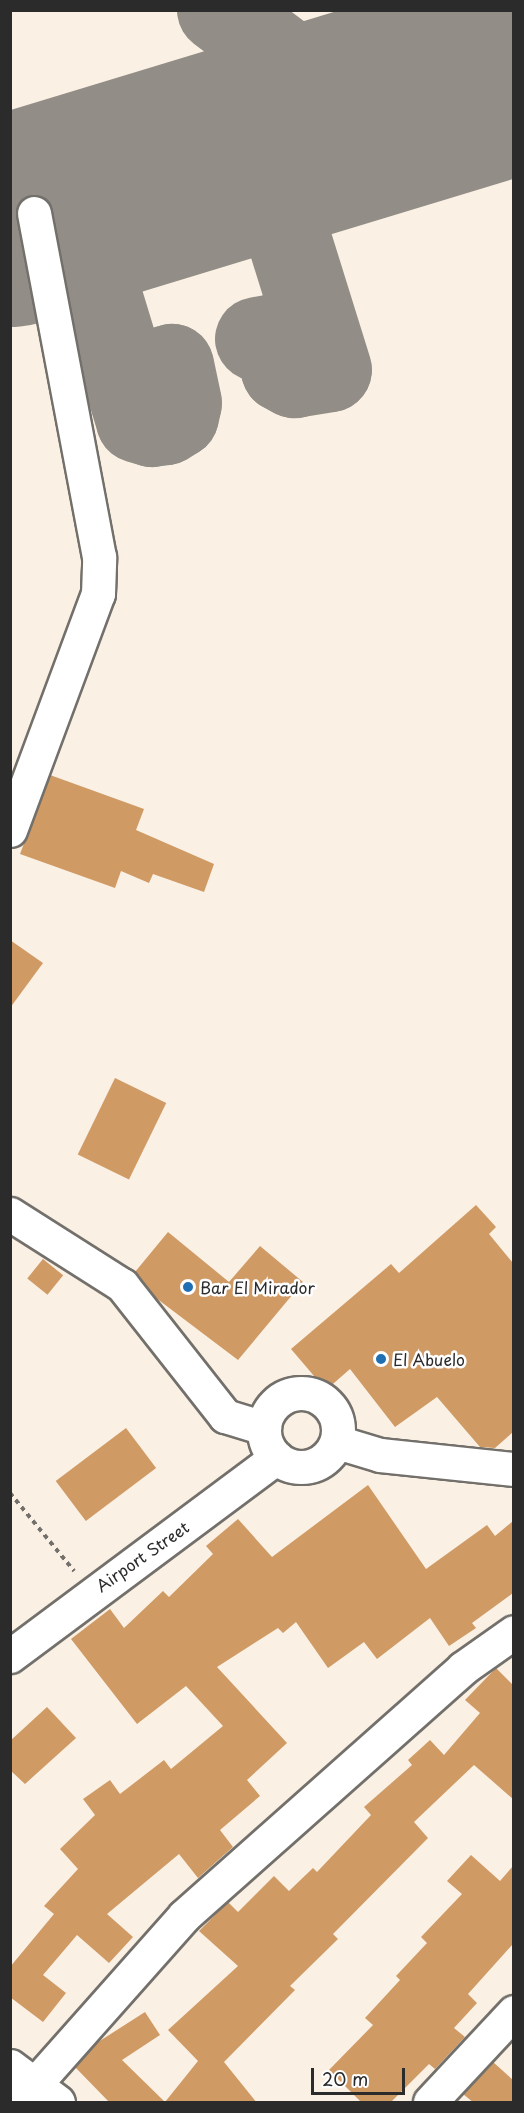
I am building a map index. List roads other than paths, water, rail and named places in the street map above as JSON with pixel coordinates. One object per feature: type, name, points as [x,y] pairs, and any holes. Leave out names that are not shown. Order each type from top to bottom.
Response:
[{"type":"street","points":[[10,830],[98,594],[99,557],[34,213]]},
{"type":"street","points":[[10,1214],[122,1285],[225,1416],[270,1443],[292,1467],[311,1467],[327,1457],[337,1442],[338,1426],[333,1412],[322,1400],[308,1394],[292,1394],[278,1401],[268,1413],[270,1443]]},
{"type":"street","points":[[337,1442],[380,1455],[513,1469]]},
{"type":"street","name":"Airport Street","points":[[10,1656],[92,1592],[270,1443]]},
{"type":"street","points":[[30,2089],[184,1916],[463,1668],[513,1632]]},
{"type":"street","points":[[430,2103],[513,2012]]},
{"type":"place","name":"Bar El Mirador","points":[[188,1287]]},
{"type":"place","name":"El Abuelo","points":[[381,1359]]}]
